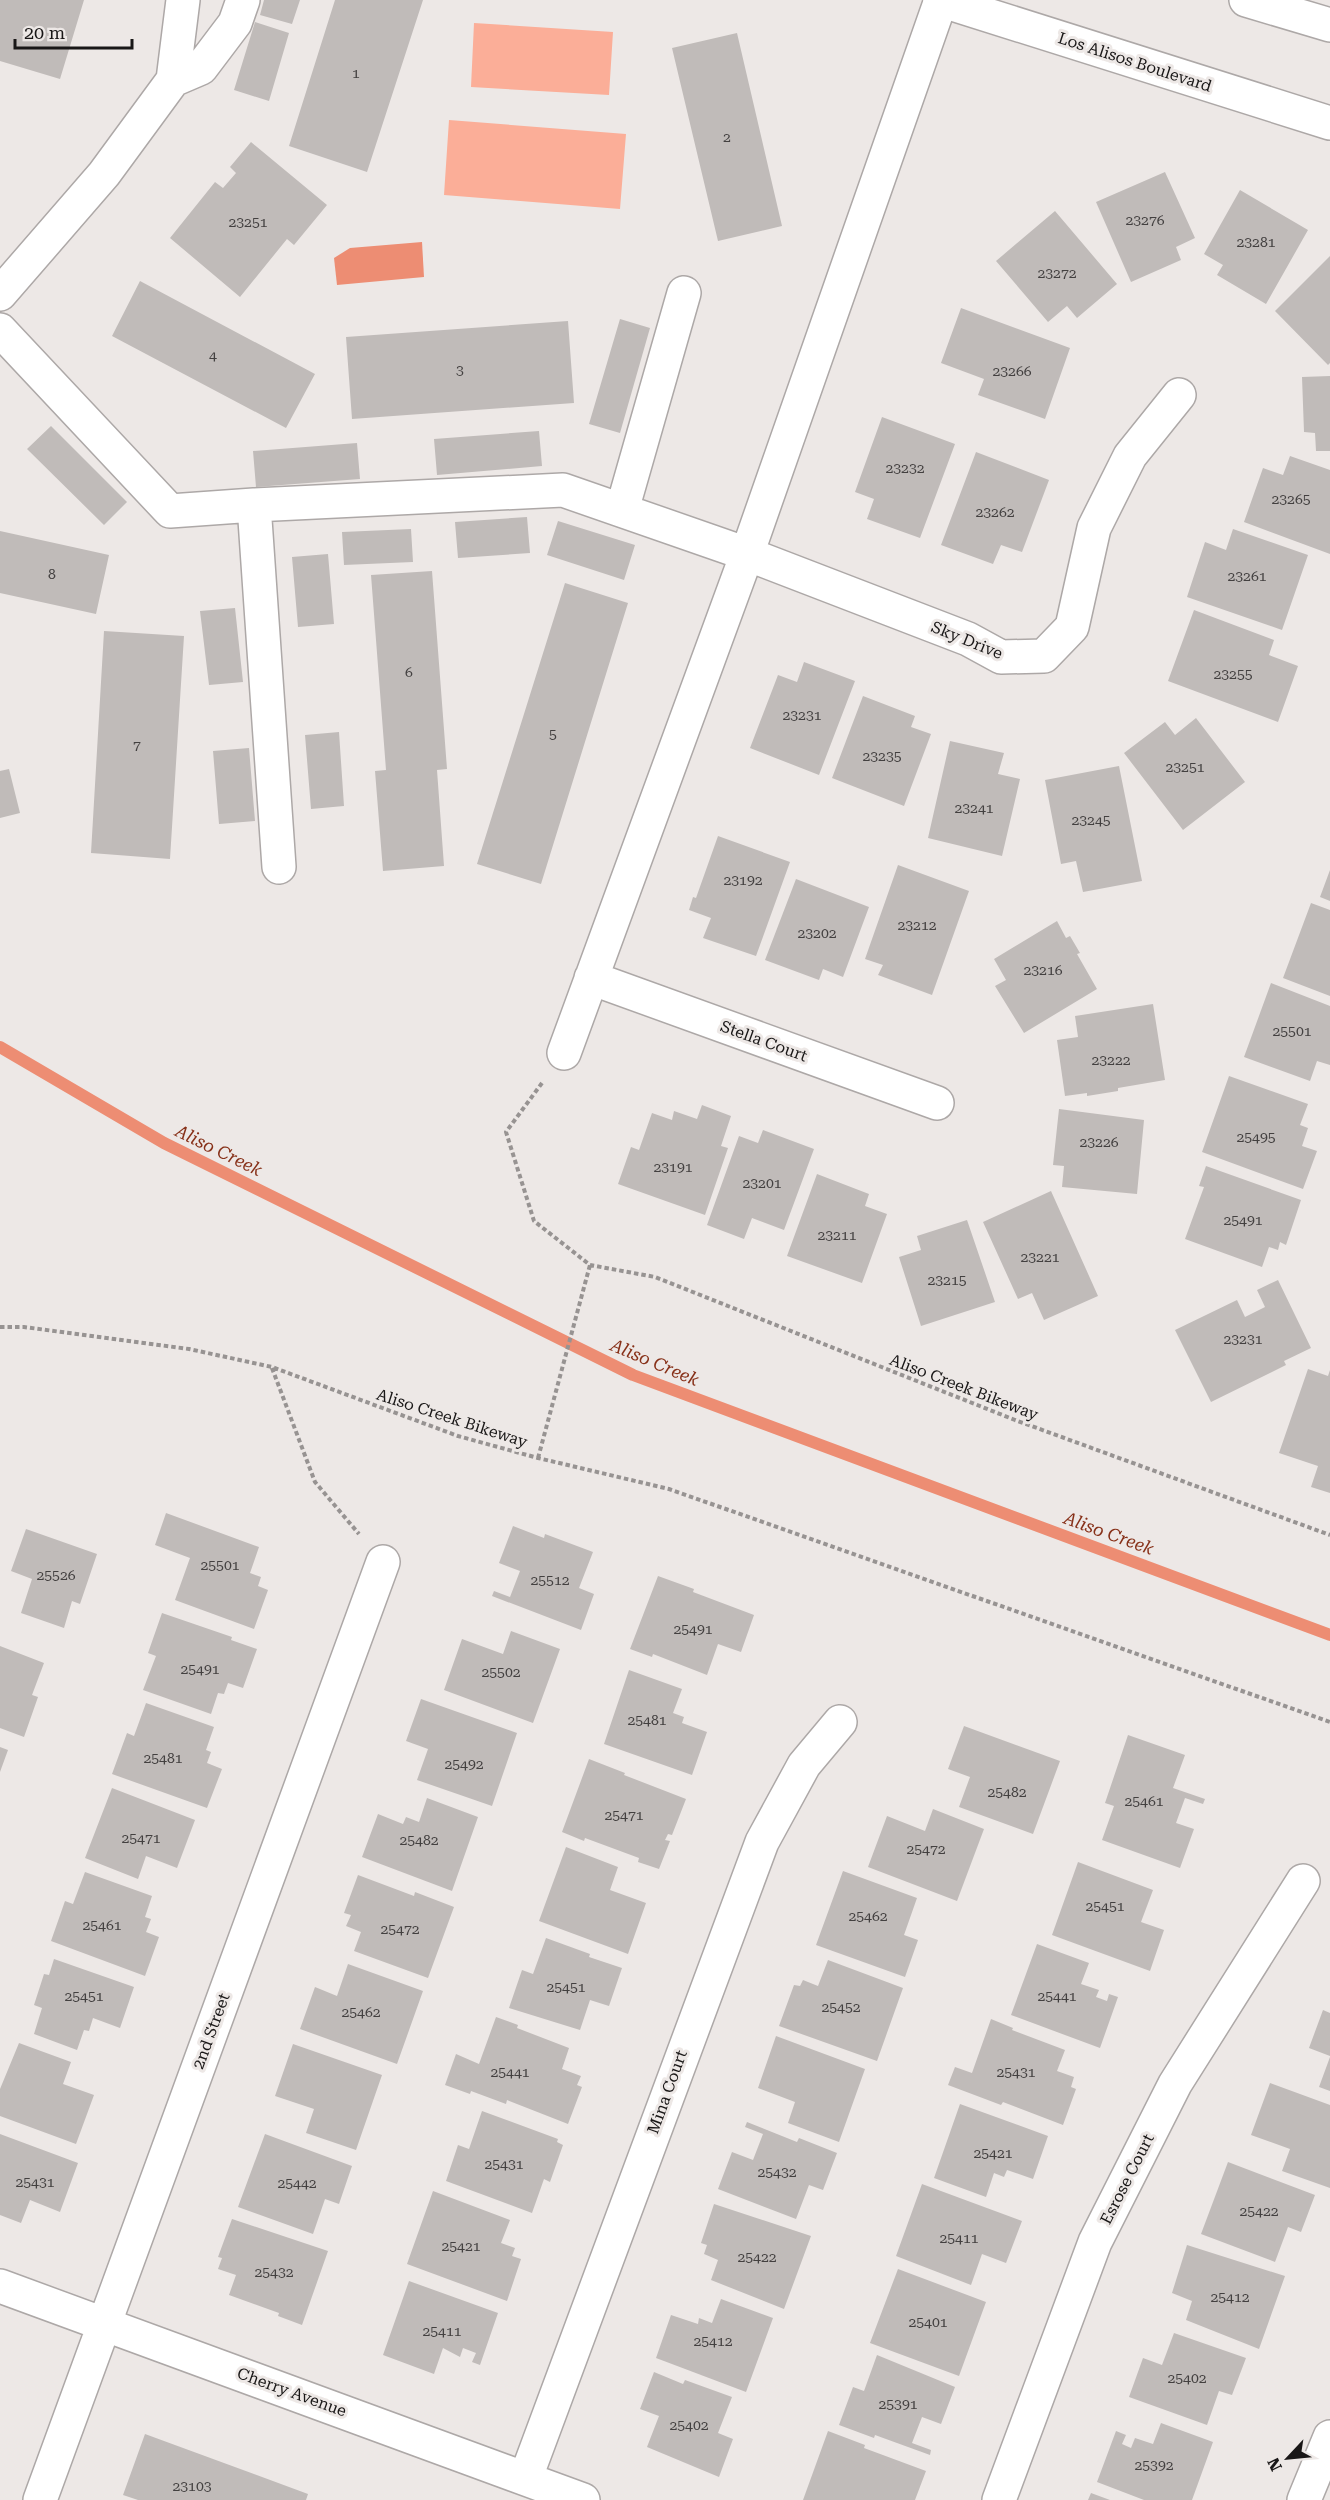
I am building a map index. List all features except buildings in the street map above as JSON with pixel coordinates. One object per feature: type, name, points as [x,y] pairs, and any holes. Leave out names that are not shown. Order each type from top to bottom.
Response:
[{"type":"street","points":[[0,294],[104,174],[173,80],[183,0]]},
{"type":"street","points":[[173,80],[201,68],[235,23],[243,0]]},
{"type":"street","points":[[564,1053],[747,554],[941,0]]},
{"type":"street","name":"Los Alisos Boulevard","points":[[941,0],[1330,123]]},
{"type":"street","points":[[1246,0],[1330,26]]},
{"type":"street","points":[[622,510],[684,293]]},
{"type":"street","name":"Sky Drive","points":[[6,347],[171,511],[563,490],[747,554],[968,639],[1001,657],[1044,656],[1072,627],[1094,528],[1130,456],[1179,395]]},
{"type":"street","points":[[254,505],[279,867]]},
{"type":"street","name":"Stella Court","points":[[591,978],[937,1103]]},
{"type":"street","name":"2nd Street","points":[[40,2500],[383,1562]]},
{"type":"street","name":"Mina Court","points":[[562,2494],[762,1842],[804,1766],[840,1722]]},
{"type":"street","name":"Esrose Court","points":[[999,2500],[1095,2242],[1175,2084],[1303,1881]]},
{"type":"street","name":"Cherry Avenue","points":[[0,2286],[562,2494]]},
{"type":"street","points":[[1304,2500],[1330,2437]]},
{"type":"path","name":"Aliso Creek Bikeway","points":[[564,1053],[506,1132],[534,1221],[590,1265],[655,1277],[1015,1420],[1330,1535]]},
{"type":"path","name":"Aliso Creek Bikeway","points":[[0,1327],[24,1327],[189,1348],[272,1367],[458,1436],[538,1458],[590,1265]]},
{"type":"path","points":[[272,1367],[315,1482],[383,1562]]},
{"type":"path","points":[[538,1458],[669,1489],[1330,1722]]},
{"type":"shaded area","points":[[474,23],[613,32],[609,95],[471,87]]},
{"type":"shaded area","points":[[449,120],[626,134],[620,209],[444,195]]},
{"type":"shaded area","points":[[422,242],[424,277],[337,285],[334,258],[350,248]]},
{"type":"waterway","name":"Aliso Creek","points":[[0,1047],[164,1143],[633,1375],[1330,1635]]}]
